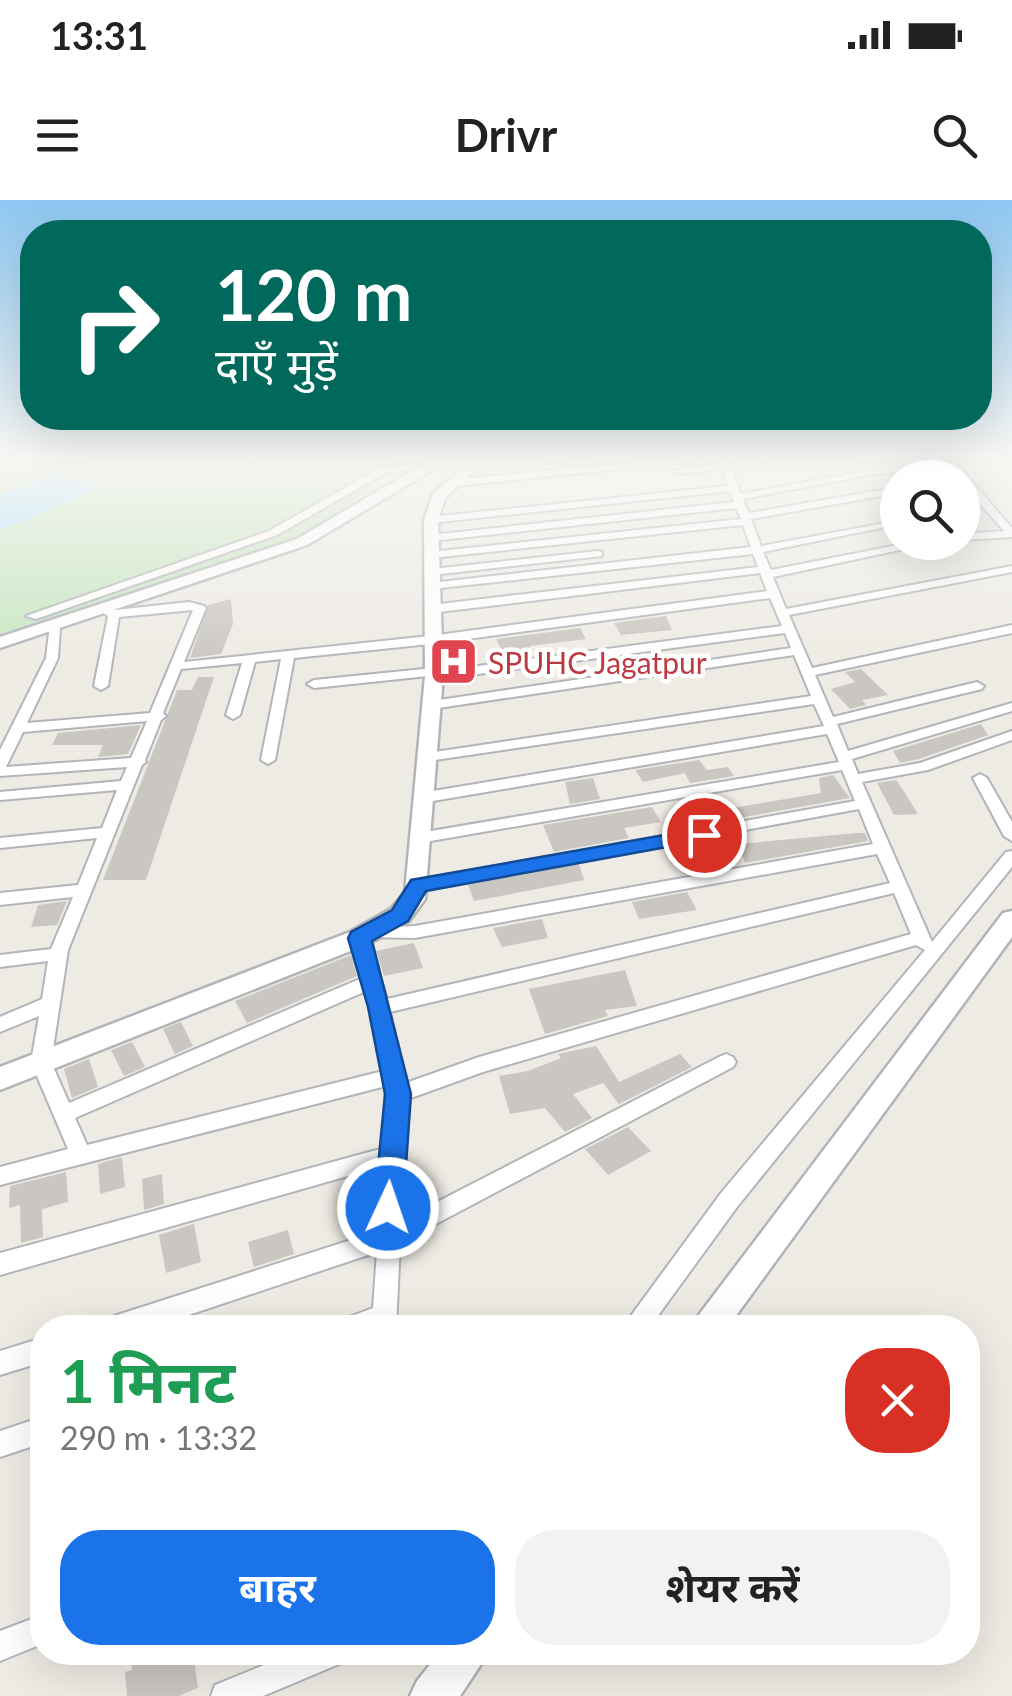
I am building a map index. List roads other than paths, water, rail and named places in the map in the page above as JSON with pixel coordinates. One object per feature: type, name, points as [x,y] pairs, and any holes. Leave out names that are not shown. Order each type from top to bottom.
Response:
[{"type":"street","points":[[32,616],[280,529]]},
{"type":"street","points":[[0,643],[109,612],[302,542],[324,529]]},
{"type":"street","points":[[0,1079],[365,935],[400,915],[419,886],[425,837],[434,674],[430,640],[435,529]]},
{"type":"street","points":[[432,556],[548,529]]},
{"type":"street","points":[[432,556],[548,529]]},
{"type":"street","points":[[432,556],[548,529]]},
{"type":"street","points":[[749,529],[829,726],[932,958]]},
{"type":"street","points":[[432,556],[756,550],[866,529]]},
{"type":"street","points":[[980,536],[1012,534],[1008,529]]},
{"type":"street","points":[[432,556],[767,571],[880,551]]},
{"type":"street","points":[[432,556],[598,554]]},
{"type":"street","points":[[783,612],[1012,570]]},
{"type":"street","points":[[178,666],[430,640],[774,594]]},
{"type":"street","points":[[81,1155],[41,1062],[58,954],[159,716],[200,608],[189,605],[109,612]]},
{"type":"street","points":[[101,686],[109,612]]},
{"type":"street","points":[[54,627],[52,658],[0,768],[139,762]]},
{"type":"street","points":[[314,684],[434,674],[790,628]]},
{"type":"street","points":[[808,673],[1012,629]]},
{"type":"street","points":[[432,706],[798,650]]},
{"type":"street","points":[[268,760],[288,656]]},
{"type":"street","points":[[233,715],[249,661]]},
{"type":"street","points":[[427,798],[829,726],[977,686]]},
{"type":"street","points":[[428,757],[820,699]]},
{"type":"street","points":[[847,767],[1012,707]]},
{"type":"street","points":[[19,728],[159,716]]},
{"type":"street","points":[[425,837],[847,767],[923,767],[1012,735]]},
{"type":"street","points":[[980,778],[1012,836]]},
{"type":"street","points":[[0,796],[129,785]]},
{"type":"street","points":[[419,886],[863,804]]},
{"type":"street","points":[[0,843],[108,832]]},
{"type":"street","points":[[365,935],[415,932],[882,848]]},
{"type":"street","points":[[644,1315],[729,1200],[932,958],[974,898],[1012,856]]},
{"type":"street","points":[[380,1007],[899,886]]},
{"type":"street","points":[[0,898],[84,890]]},
{"type":"street","points":[[716,1315],[1012,919]]},
{"type":"street","points":[[365,935],[396,1085],[385,1315]]},
{"type":"street","points":[[0,1176],[479,1065],[921,937]]},
{"type":"street","points":[[0,961],[58,954]]},
{"type":"street","points":[[63,1114],[372,981]]},
{"type":"street","points":[[0,1025],[50,1004]]},
{"type":"street","points":[[154,1315],[388,1238],[726,1062]]},
{"type":"street","points":[[0,1264],[392,1155]]},
{"type":"street","points":[[0,1363],[30,1354]]},
{"type":"street","points":[[0,1444],[30,1434]]},
{"type":"street","points":[[0,1646],[30,1635]]},
{"type":"street","points":[[226,1696],[302,1665]]},
{"type":"place","name":"SPUHC Jagatpur","points":[[453,662]]}]
